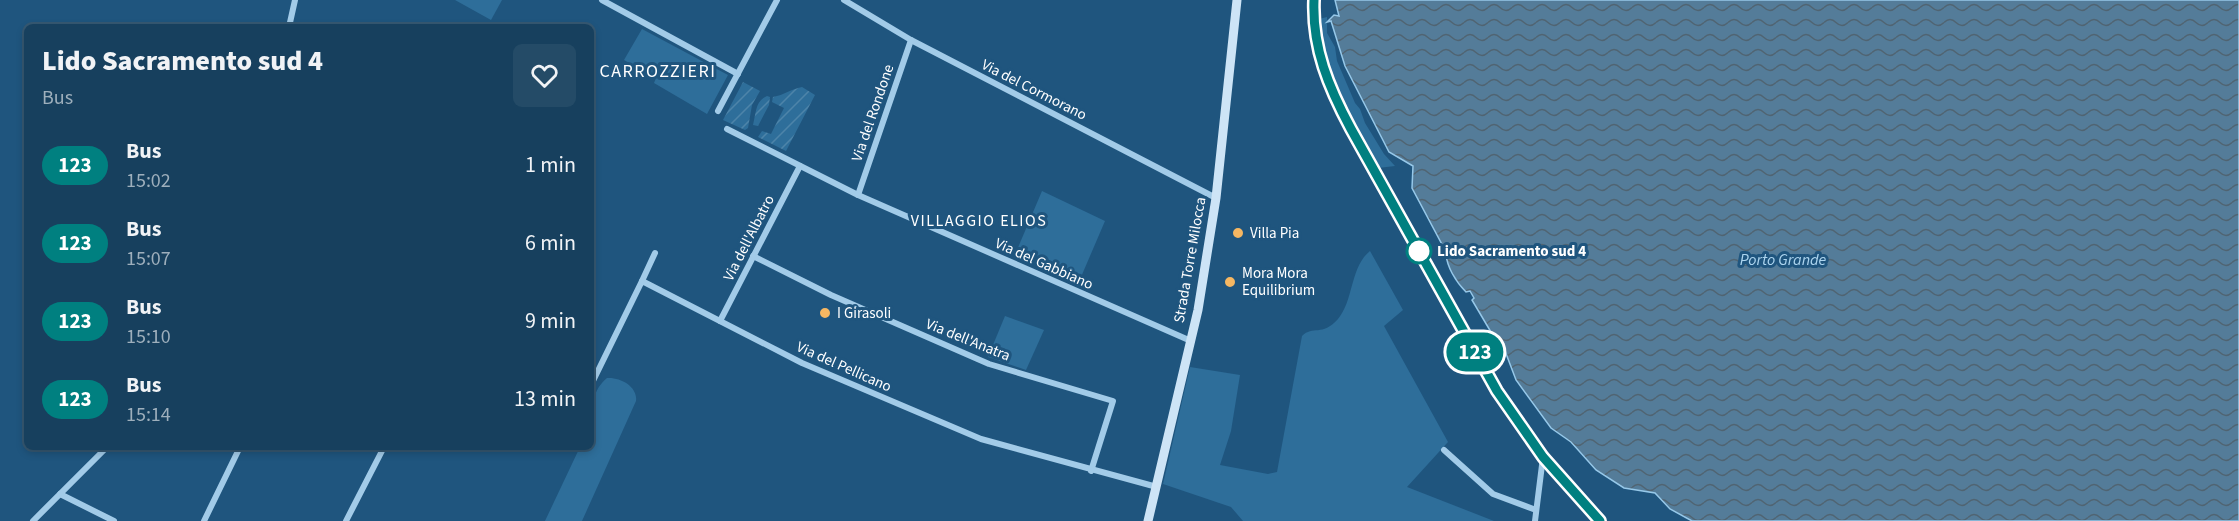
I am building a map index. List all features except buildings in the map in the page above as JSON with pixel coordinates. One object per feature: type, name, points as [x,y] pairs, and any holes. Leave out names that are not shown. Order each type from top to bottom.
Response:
[{"type":"street","points":[[290,24],[296,0]]},
{"type":"street","points":[[602,0],[738,74]]},
{"type":"street","points":[[718,111],[777,0]]},
{"type":"street","name":"Via del Cormorano","points":[[844,0],[911,40],[1216,198]]},
{"type":"street","name":"Strada Torre Milocca","points":[[1148,521],[1198,310],[1216,198],[1237,0]]},
{"type":"street","points":[[1314,0],[1316,45],[1324,74],[1338,105],[1497,391],[1543,457],[1600,521]]},
{"type":"street","name":"Via del Rondone","points":[[858,195],[911,40]]},
{"type":"street","name":"Via del Gabbiano","points":[[727,129],[858,195],[1191,341]]},
{"type":"street","name":"Via dell'Albatro","points":[[720,321],[800,166]]},
{"type":"street","points":[[594,379],[655,253]]},
{"type":"street","name":"Via dell'Anatra","points":[[753,256],[831,295],[989,363],[1113,401],[1091,471]]},
{"type":"street","name":"Via del Pellicano","points":[[642,281],[802,363],[981,439],[1091,471],[1157,487]]},
{"type":"street","points":[[33,521],[104,450]]},
{"type":"street","points":[[204,521],[239,450]]},
{"type":"street","points":[[346,521],[382,450]]},
{"type":"street","points":[[1444,450],[1493,494],[1536,510]]},
{"type":"street","points":[[1535,521],[1543,457]]},
{"type":"street","points":[[60,494],[114,521]]},
{"type":"shaded area","points":[[455,0],[502,0],[491,20]]},
{"type":"shaded area","points":[[1327,17],[1327,33],[1335,47],[1337,61],[1355,103],[1384,154],[1395,166],[1378,168],[1340,96],[1326,60],[1322,40],[1319,19]]},
{"type":"shaded area","points":[[642,29],[728,75],[707,114],[654,83],[656,78],[624,60]]},
{"type":"shaded area","points":[[743,82],[760,91],[752,105],[748,128],[745,130],[723,120]]},
{"type":"shaded area","points":[[802,87],[815,95],[786,151],[758,137],[762,131],[771,134],[784,108],[772,102],[773,97]]},
{"type":"shaded area","points":[[767,96],[770,97],[769,105],[758,126],[753,125],[758,104]]},
{"type":"shaded area","points":[[1042,191],[1105,221],[1078,284],[1067,280],[1063,274],[1056,275],[1034,265],[1029,260],[1026,262],[1014,257]]},
{"type":"shaded area","points":[[1370,251],[1403,310],[1384,326],[1448,442],[1407,487],[1494,521],[1243,521],[1231,507],[1163,484],[1190,367],[1240,375],[1231,431],[1220,465],[1268,474],[1277,472],[1302,336],[1310,331],[1327,328],[1338,319],[1347,303],[1359,266]]},
{"type":"shaded area","points":[[1005,316],[1044,330],[1026,370],[988,357]]},
{"type":"shaded area","points":[[607,378],[623,381],[634,391],[636,401],[582,521],[545,521],[579,450],[594,450],[594,398]]},
{"type":"water","name":"Porto Grande","points":[[1335,0],[2239,0],[2239,521],[1692,521],[1670,509],[1655,493],[1624,488],[1596,470],[1571,442],[1551,428],[1516,380],[1505,351],[1498,344],[1472,300],[1474,298],[1470,291],[1466,292],[1455,279],[1446,252],[1412,188],[1413,166],[1389,152],[1345,66],[1331,21],[1327,22],[1334,15],[1339,16]]},
{"type":"bus line","name":"123","points":[[1314,0],[1314,25],[1320,61],[1338,105],[1351,129],[1497,391],[1543,457],[1600,521]]},
{"type":"place","name":"Villa Pia","points":[[1238,233]]},
{"type":"place","name":"Lido Sacramento sud 4","points":[[1419,251]]},
{"type":"place","name":"Mora Mora Equilibrium","points":[[1230,282]]},
{"type":"place","name":"I Girasoli","points":[[825,313]]},
{"type":"district","name":"CARROZZIERI","points":[[658,71]]},
{"type":"district","name":"VILLAGGIO ELIOS","points":[[979,221]]}]
